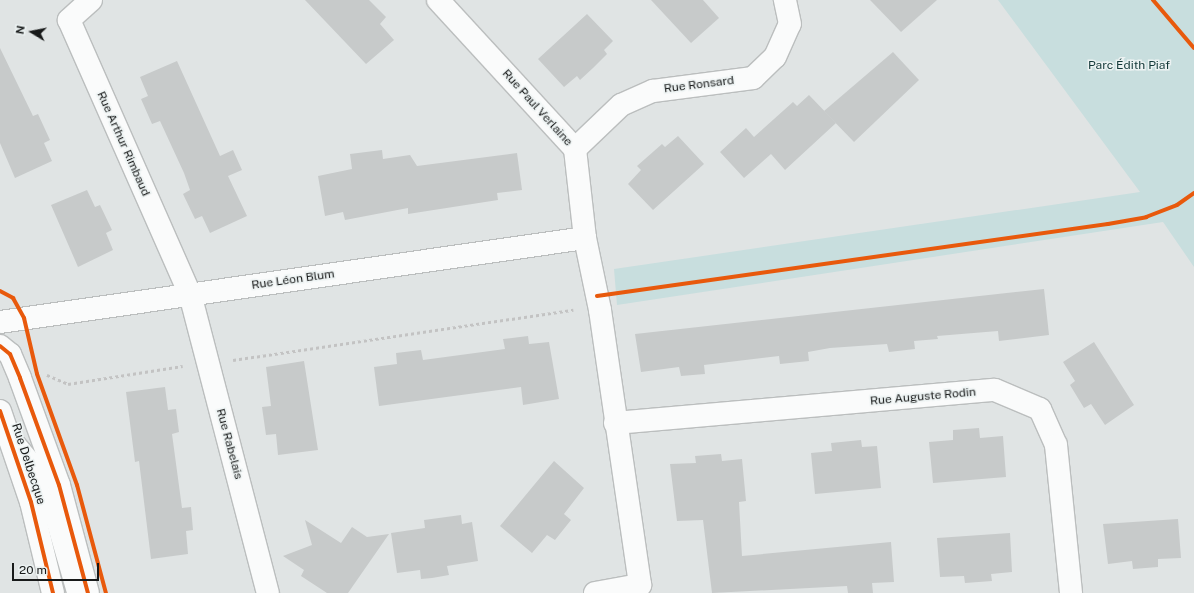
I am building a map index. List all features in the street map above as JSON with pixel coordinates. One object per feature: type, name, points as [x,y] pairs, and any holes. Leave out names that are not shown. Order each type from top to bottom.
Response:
[{"type":"street","name":"Rue Arthur Rimbaud","points":[[91,0],[69,20],[190,294]]},
{"type":"street","name":"Rue Paul Verlaine","points":[[438,0],[575,149],[585,238],[600,310],[615,423],[646,589]]},
{"type":"street","name":"Rue Ronsard","points":[[575,149],[621,105],[654,91],[753,78],[776,58],[790,24],[785,0]]},
{"type":"street","name":"Rue Léon Blum","points":[[0,322],[585,238]]},
{"type":"street","name":"Rue Rabelais","points":[[190,294],[268,593]]},
{"type":"street","name":"Rue Delbecque","points":[[0,346],[10,354],[59,485],[88,593]]},
{"type":"street","name":"Rue Auguste Rodin","points":[[615,423],[995,390],[1040,409],[1056,445],[1071,593]]},
{"type":"street","name":"Rue Delbecque","points":[[2,417],[31,502],[53,593]]},
{"type":"street","points":[[595,593],[646,589]]},
{"type":"lane","points":[[2,417],[36,461],[73,593]]},
{"type":"path","points":[[20,378],[43,375],[68,384],[531,314],[600,310]]},
{"type":"green space","name":"Parc Édith Piaf","points":[[998,0],[1194,0],[1194,267],[1163,222],[617,305],[614,269],[1140,192]]},
{"type":"building","points":[[305,0],[369,0],[386,17],[380,24],[394,40],[366,64]]},
{"type":"building","points":[[651,0],[703,0],[719,18],[691,43]]},
{"type":"building","points":[[870,0],[937,0],[901,32]]},
{"type":"building","points":[[587,14],[613,41],[604,50],[607,54],[593,68],[580,80],[577,76],[564,87],[538,59]]},
{"type":"building","points":[[0,48],[33,116],[38,114],[50,140],[44,143],[52,161],[15,178],[0,143]]},
{"type":"building","points":[[893,52],[919,80],[854,142],[824,111]]},
{"type":"building","points":[[177,61],[220,156],[233,150],[242,170],[228,176],[247,216],[210,233],[202,216],[195,219],[183,194],[190,190],[184,173],[160,121],[152,124],[141,99],[148,96],[140,77]]},
{"type":"building","points":[[809,95],[836,123],[785,170],[771,154],[744,178],[720,152],[746,128],[754,137],[793,102],[797,106]]},
{"type":"building","points":[[678,136],[704,164],[653,210],[628,184],[641,170],[637,166],[662,144],[665,147]]},
{"type":"building","points":[[382,150],[383,159],[410,155],[417,166],[517,153],[522,190],[497,193],[498,200],[408,214],[408,208],[345,220],[343,212],[325,216],[318,176],[352,169],[350,154]]},
{"type":"building","points":[[87,190],[95,207],[100,205],[112,230],[106,233],[113,250],[78,267],[51,205]]},
{"type":"building","points":[[1044,289],[1049,335],[999,341],[998,331],[937,336],[938,339],[914,341],[915,349],[889,352],[887,344],[830,348],[808,352],[809,361],[780,364],[779,356],[704,365],[705,374],[681,376],[679,367],[641,372],[635,334]]},
{"type":"building","points":[[528,336],[529,344],[549,342],[559,399],[523,405],[521,387],[379,406],[374,367],[397,364],[396,353],[421,350],[423,360],[505,349],[503,339]]},
{"type":"building","points":[[1094,342],[1134,405],[1105,425],[1091,404],[1084,408],[1070,385],[1075,381],[1063,362]]},
{"type":"building","points":[[304,361],[318,450],[278,455],[276,434],[266,435],[262,407],[271,406],[266,367]]},
{"type":"building","points":[[165,387],[168,410],[176,409],[179,432],[172,434],[182,508],[191,507],[193,530],[186,531],[188,554],[151,559],[139,461],[135,462],[126,392]]},
{"type":"building","points":[[979,428],[980,438],[1003,436],[1006,477],[933,483],[929,442],[953,440],[953,430]]},
{"type":"building","points":[[861,440],[862,447],[877,446],[881,488],[815,494],[811,453],[832,451],[831,443]]},
{"type":"building","points":[[721,454],[722,461],[742,459],[746,501],[739,502],[742,556],[891,542],[894,582],[872,583],[873,593],[848,593],[847,586],[712,593],[703,520],[677,521],[670,464],[696,463],[695,456]]},
{"type":"building","points":[[554,461],[584,488],[564,514],[571,520],[555,540],[547,535],[532,553],[500,526]]},
{"type":"building","points":[[461,515],[462,524],[472,522],[478,561],[447,566],[449,575],[432,578],[421,579],[420,570],[397,573],[391,533],[425,528],[424,520]]},
{"type":"building","points":[[1178,519],[1181,558],[1158,559],[1158,567],[1133,569],[1132,561],[1108,564],[1103,524]]},
{"type":"building","points":[[305,520],[341,543],[352,527],[367,537],[389,534],[348,593],[327,593],[301,576],[304,570],[283,556],[312,545]]},
{"type":"building","points":[[1010,533],[1012,572],[991,574],[992,581],[965,583],[964,576],[940,577],[937,538]]},
{"type":"cycle path","points":[[1153,0],[1194,48]]},
{"type":"cycle path","points":[[597,296],[1108,224],[1146,217],[1177,205],[1194,193]]},
{"type":"cycle path","points":[[0,291],[13,298],[24,318],[37,374],[77,485],[106,593]]},
{"type":"cycle path","points":[[0,346],[10,354],[59,485],[88,593]]},
{"type":"cycle path","points":[[0,411],[31,502],[53,593]]}]
